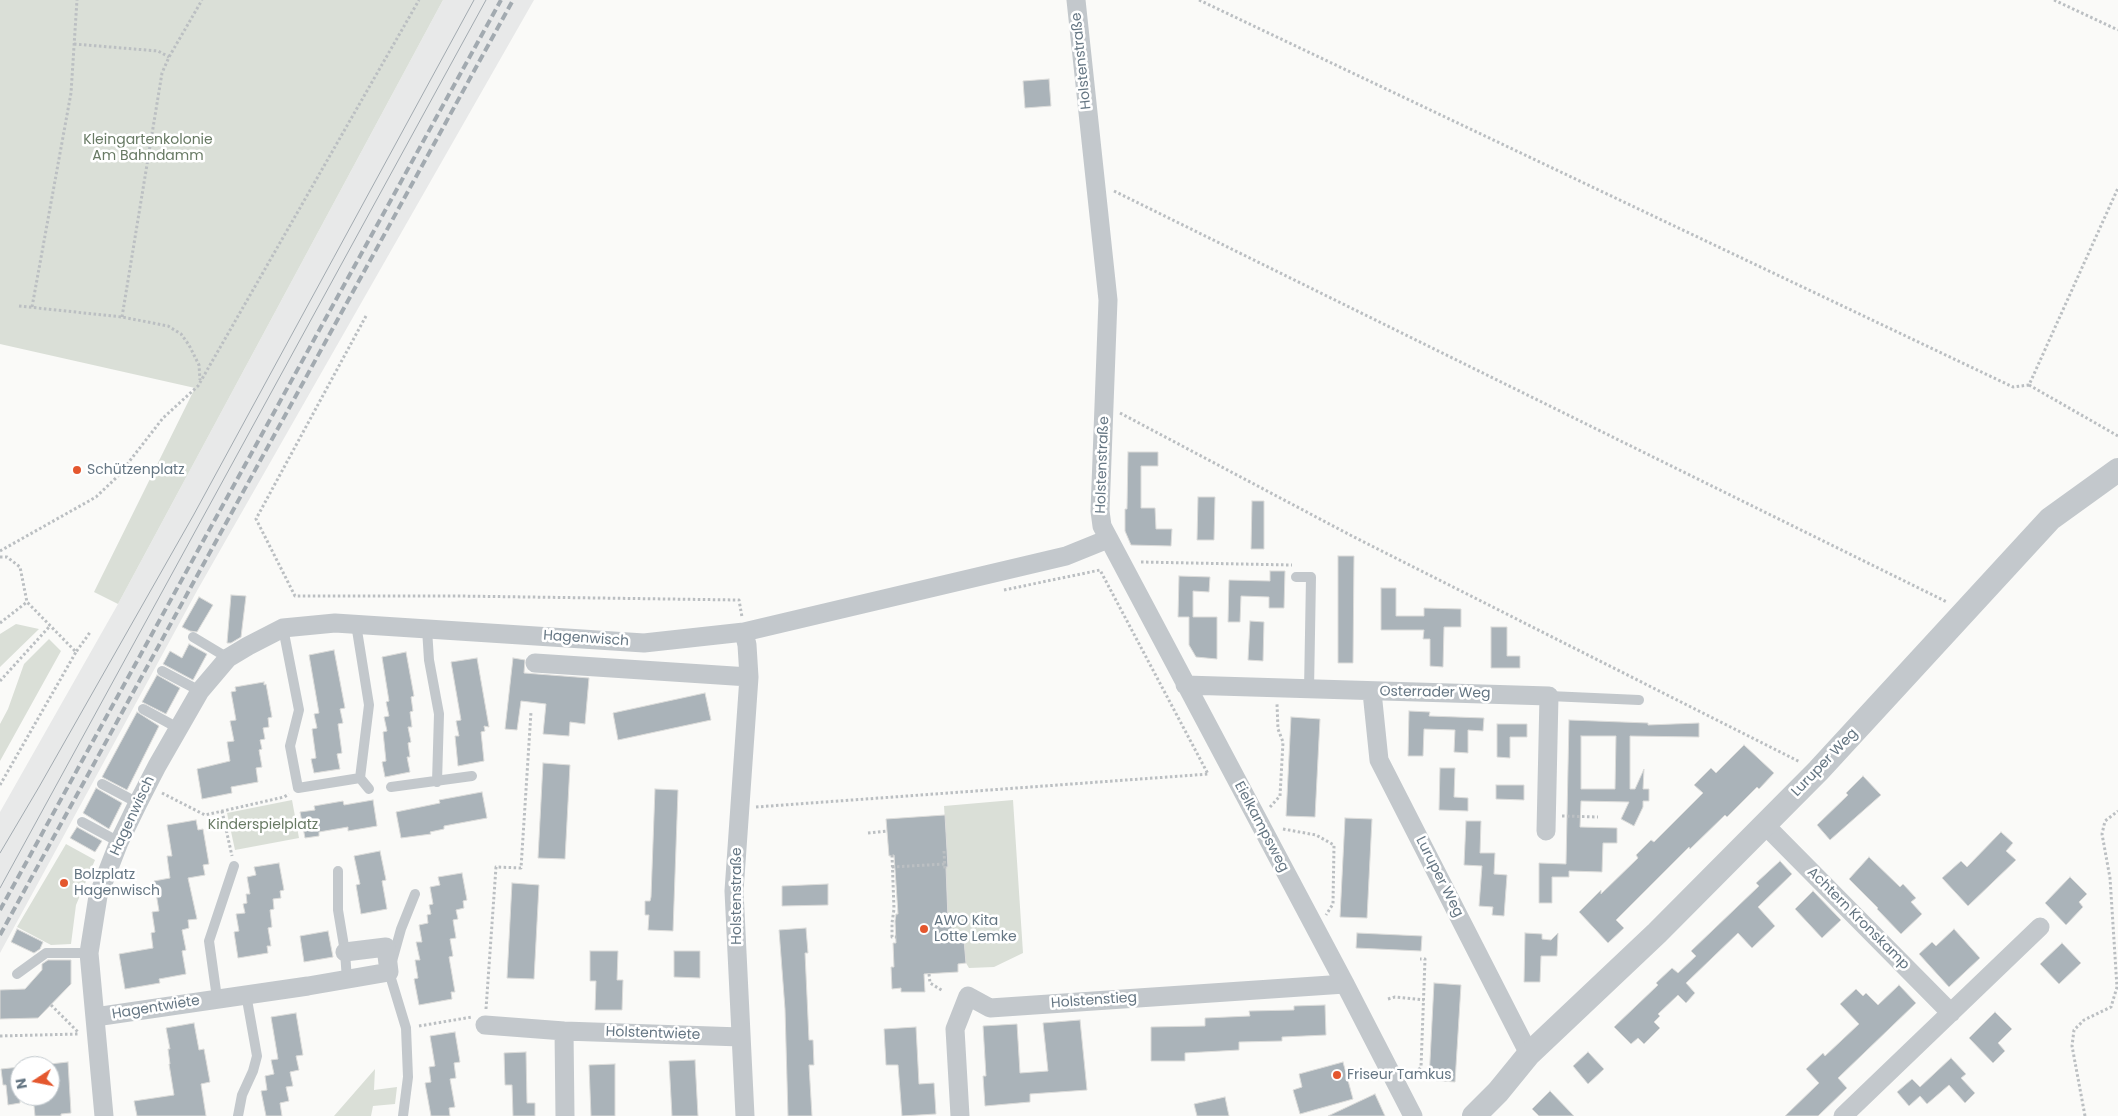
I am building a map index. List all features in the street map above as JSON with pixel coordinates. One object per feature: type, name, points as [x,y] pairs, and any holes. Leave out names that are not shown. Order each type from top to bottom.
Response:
[{"type":"street","name":"Holstenstraße","points":[[1076,0],[1108,300],[1100,511],[1102,526],[1108,539]]},
{"type":"street","name":"Luruper Weg","points":[[1474,1116],[1498,1092],[1529,1054],[1657,933],[1818,771],[2050,519],[2118,470]]},
{"type":"street","points":[[744,632],[1066,556],[1108,539]]},
{"type":"street","name":"Eielkampsweg","points":[[1108,539],[1316,929],[1413,1116]]},
{"type":"street","name":"Hagenwisch","points":[[104,1116],[90,1028],[89,953],[98,896],[119,842],[178,728],[200,691],[228,658],[283,628],[335,623],[644,643],[744,632]]},
{"type":"street","name":"Holstenstraße","points":[[744,632],[747,645],[748,677],[741,808],[734,891],[745,1116]]},
{"type":"street","points":[[535,663],[748,677]]},
{"type":"street","name":"Osterrader Weg","points":[[1185,685],[1549,696]]},
{"type":"street","name":"Luruper Weg","points":[[1372,692],[1379,760],[1529,1054]]},
{"type":"street","points":[[1546,824],[1549,696]]},
{"type":"street","name":"Achtern Kronskamp","points":[[1765,825],[1951,1013]]},
{"type":"street","points":[[1843,1116],[2040,927]]},
{"type":"street","points":[[345,952],[386,947],[389,972]]},
{"type":"street","name":"Hagentwiete","points":[[90,1028],[217,998],[347,980],[389,972]]},
{"type":"street","name":"Holstenstieg","points":[[960,1116],[955,1029],[968,996],[990,1008],[1345,984]]},
{"type":"street","name":"Holstentwiete","points":[[485,1025],[564,1031],[741,1037]]},
{"type":"street","points":[[564,1031],[565,1116]]},
{"type":"lane","points":[[1296,577],[1311,577],[1308,690]]},
{"type":"lane","points":[[356,624],[369,705],[360,778],[369,789]]},
{"type":"lane","points":[[283,628],[298,710],[290,746],[298,788],[360,778]]},
{"type":"lane","points":[[427,629],[429,660],[439,714],[437,782]]},
{"type":"lane","points":[[194,637],[228,658]]},
{"type":"lane","points":[[162,671],[200,691]]},
{"type":"lane","points":[[1549,696],[1639,700]]},
{"type":"lane","points":[[143,708],[178,728]]},
{"type":"lane","points":[[391,787],[472,776]]},
{"type":"lane","points":[[102,784],[138,803]]},
{"type":"lane","points":[[82,822],[119,842]]},
{"type":"lane","name":"Hagentwiete","points":[[217,998],[208,941],[234,866]]},
{"type":"lane","points":[[338,871],[338,910],[345,952],[347,980]]},
{"type":"lane","points":[[403,1116],[408,1077],[406,1028],[389,972],[401,930],[415,894]]},
{"type":"lane","points":[[17,974],[46,953],[89,953]]},
{"type":"lane","points":[[238,1116],[242,1096],[253,1071],[257,1056],[246,994]]},
{"type":"path","points":[[32,308],[70,93],[77,0]]},
{"type":"path","points":[[122,317],[162,73],[169,57],[202,0]]},
{"type":"path","points":[[0,551],[96,497],[118,476],[163,418],[200,381],[419,0]]},
{"type":"path","points":[[1199,0],[2013,387],[2029,385],[2118,436]]},
{"type":"path","points":[[2054,0],[2118,30]]},
{"type":"path","points":[[74,44],[158,51],[169,57]]},
{"type":"path","points":[[1096,182],[1966,611]]},
{"type":"path","points":[[2029,385],[2118,188]]},
{"type":"path","points":[[20,306],[122,317],[168,326],[181,334],[189,345],[199,366],[200,381]]},
{"type":"path","points":[[366,316],[256,519],[295,596],[739,600],[744,632]]},
{"type":"path","points":[[1105,405],[1352,536],[1818,771]]},
{"type":"path","points":[[0,557],[7,557],[20,567],[27,602],[49,627],[76,652]]},
{"type":"path","points":[[1120,562],[1296,565],[1296,577]]},
{"type":"path","points":[[995,592],[1100,570],[1208,774]]},
{"type":"path","points":[[0,623],[27,602]]},
{"type":"path","points":[[0,681],[49,627]]},
{"type":"path","points":[[0,785],[76,652],[91,631]]},
{"type":"path","points":[[1277,688],[1278,729],[1283,742],[1280,796],[1258,823],[1316,835],[1334,845],[1333,904],[1316,929]]},
{"type":"path","points":[[485,1025],[496,867],[521,868],[531,712]]},
{"type":"path","points":[[741,808],[1232,773]]},
{"type":"path","points":[[148,785],[205,816],[284,797],[298,788]]},
{"type":"path","points":[[222,811],[234,866]]},
{"type":"path","points":[[2085,1116],[2072,1046],[2074,1030],[2084,1020],[2111,1007],[2117,987],[2110,878],[2102,834],[2105,822],[2118,811]]},
{"type":"path","points":[[1546,824],[1598,817]]},
{"type":"path","points":[[868,833],[887,831]]},
{"type":"path","points":[[944,851],[945,871]]},
{"type":"path","points":[[892,855],[894,909],[892,937],[896,937]]},
{"type":"path","points":[[892,867],[945,864]]},
{"type":"path","points":[[1400,1091],[1421,1066],[1425,959],[1420,959]]},
{"type":"path","points":[[929,974],[930,983],[943,991]]},
{"type":"path","points":[[1388,999],[1395,997],[1424,1000]]},
{"type":"path","points":[[51,1005],[90,1028]]},
{"type":"path","points":[[406,1028],[475,1017],[485,1025]]},
{"type":"path","points":[[0,1036],[90,1028]]},
{"type":"shaded area","points":[[443,0],[534,0],[198,589],[0,953],[0,812],[118,604]]},
{"type":"green space","name":"Kleingartenkolonie Am Bahndamm","points":[[0,0],[443,0],[118,604],[94,592],[195,388],[0,344]]},
{"type":"green space","points":[[16,624],[39,629],[0,667],[0,634]]},
{"type":"green space","points":[[49,639],[61,651],[0,761],[0,724],[8,709],[24,664]]},
{"type":"green space","name":"Kinderspielplatz","points":[[292,800],[299,838],[235,850],[227,813]]},
{"type":"green space","points":[[1013,800],[1023,953],[994,967],[969,968],[966,963],[964,940],[952,940],[952,919],[948,919],[947,889],[943,867],[948,866],[944,806]]},
{"type":"green space","name":"Bolzplatz Hagenwisch","points":[[66,844],[95,860],[76,905],[71,944],[51,945],[17,927]]},
{"type":"green space","points":[[375,1069],[374,1090],[397,1087],[395,1104],[373,1106],[371,1116],[334,1116]]},
{"type":"building","points":[[1049,79],[1051,106],[1025,108],[1023,81]]},
{"type":"building","points":[[1128,452],[1158,452],[1158,466],[1141,466],[1141,508],[1155,508],[1156,529],[1172,529],[1171,546],[1131,545],[1125,531]]},
{"type":"building","points":[[1198,497],[1215,497],[1214,540],[1197,540]]},
{"type":"building","points":[[1252,501],[1264,501],[1264,549],[1251,549]]},
{"type":"building","points":[[1338,556],[1354,556],[1353,663],[1338,663]]},
{"type":"building","points":[[1270,571],[1285,571],[1284,608],[1269,608],[1269,597],[1241,596],[1240,622],[1228,622],[1229,580],[1270,581]]},
{"type":"building","points":[[1179,576],[1210,577],[1209,592],[1193,591],[1193,617],[1217,617],[1217,659],[1196,657],[1189,645],[1189,617],[1178,617]]},
{"type":"building","points":[[1381,588],[1396,588],[1396,616],[1424,616],[1424,608],[1461,609],[1461,627],[1444,627],[1443,667],[1430,666],[1430,639],[1423,639],[1424,630],[1381,630]]},
{"type":"building","points":[[231,595],[246,596],[241,637],[231,643],[227,643]]},
{"type":"building","points":[[199,597],[213,605],[197,632],[190,631],[182,627]]},
{"type":"building","points":[[1250,621],[1264,622],[1263,661],[1248,660]]},
{"type":"building","points":[[1491,627],[1507,627],[1507,656],[1520,656],[1520,668],[1491,668]]},
{"type":"building","points":[[189,644],[207,654],[193,680],[163,664],[170,651],[182,658]]},
{"type":"building","points":[[334,650],[345,708],[340,709],[343,723],[338,724],[342,753],[337,754],[340,769],[314,773],[311,759],[316,758],[312,729],[317,728],[314,714],[319,713],[309,655]]},
{"type":"building","points":[[406,652],[414,696],[411,697],[413,711],[410,712],[412,727],[408,727],[411,742],[408,743],[410,757],[407,757],[410,772],[385,777],[382,762],[386,761],[383,732],[387,731],[384,717],[389,716],[386,702],[389,701],[382,657]]},
{"type":"building","points":[[477,658],[489,727],[484,726],[485,731],[481,732],[484,761],[458,766],[455,736],[459,736],[456,721],[461,720],[451,662]]},
{"type":"building","points":[[513,658],[525,660],[524,673],[589,678],[585,724],[570,722],[569,736],[543,734],[546,704],[521,701],[517,730],[505,729]]},
{"type":"building","points":[[157,675],[180,688],[166,714],[142,702]]},
{"type":"building","points":[[264,682],[264,685],[266,684],[272,717],[268,718],[269,727],[263,728],[265,739],[260,740],[262,749],[259,750],[262,767],[256,768],[258,782],[231,787],[232,793],[202,799],[197,769],[230,761],[227,742],[234,741],[230,721],[236,720],[231,692],[236,691],[235,687]]},
{"type":"building","points":[[705,693],[711,720],[618,740],[613,713]]},
{"type":"building","points":[[1409,711],[1430,712],[1429,716],[1484,718],[1483,731],[1468,730],[1468,753],[1454,752],[1455,730],[1424,729],[1423,756],[1408,756]]},
{"type":"building","points":[[137,712],[159,726],[127,790],[102,777]]},
{"type":"building","points":[[1291,717],[1320,719],[1315,817],[1286,816]]},
{"type":"building","points":[[1569,720],[1648,723],[1648,725],[1699,723],[1699,737],[1630,736],[1630,789],[1635,789],[1644,769],[1643,789],[1649,789],[1649,801],[1643,801],[1643,807],[1634,826],[1621,819],[1629,802],[1581,801],[1580,827],[1617,828],[1617,843],[1603,843],[1602,872],[1569,871],[1569,877],[1552,877],[1552,903],[1539,903],[1539,863],[1566,864]],"holes":[[[1581,736],[1616,736],[1615,789],[1581,789]]]},
{"type":"building","points":[[1497,724],[1527,724],[1527,737],[1510,737],[1510,758],[1497,757]]},
{"type":"building","points":[[1744,745],[1774,773],[1727,817],[1725,815],[1690,849],[1689,847],[1616,920],[1624,928],[1608,943],[1579,912],[1601,890],[1601,894],[1638,858],[1636,855],[1651,840],[1654,842],[1703,793],[1694,785],[1711,768],[1716,773]]},
{"type":"building","points":[[543,763],[570,765],[565,859],[538,858]]},
{"type":"building","points":[[1440,768],[1455,768],[1454,797],[1468,798],[1468,811],[1439,810]]},
{"type":"building","points":[[1863,776],[1881,795],[1830,840],[1817,825],[1848,795],[1846,793]]},
{"type":"building","points":[[1496,785],[1524,785],[1524,800],[1496,799]]},
{"type":"building","points":[[96,788],[122,803],[109,829],[83,813]]},
{"type":"building","points":[[655,789],[678,790],[673,931],[648,930],[649,915],[645,915],[645,901],[650,901],[651,897]]},
{"type":"building","points":[[482,792],[487,818],[444,826],[444,829],[430,832],[431,834],[401,838],[396,812],[440,803],[439,800]]},
{"type":"building","points":[[373,800],[377,826],[348,831],[348,827],[319,832],[319,836],[305,838],[300,812],[315,810],[314,806],[343,801],[344,805]]},
{"type":"building","name":"AWO Kita Lotte Lemke","points":[[945,815],[948,919],[952,919],[952,940],[964,940],[966,963],[958,964],[958,972],[924,974],[925,992],[901,992],[901,988],[892,989],[891,967],[894,967],[893,943],[896,943],[895,921],[896,914],[898,914],[894,855],[889,856],[886,819]]},
{"type":"building","points":[[1345,818],[1372,819],[1367,918],[1340,917]]},
{"type":"building","points":[[196,820],[198,830],[203,829],[209,864],[203,865],[205,875],[188,878],[197,919],[188,920],[189,928],[182,930],[186,950],[182,951],[186,974],[159,979],[160,983],[125,989],[119,954],[153,948],[151,933],[155,932],[152,912],[159,911],[154,881],[170,878],[167,856],[172,856],[167,825]]},
{"type":"building","points":[[1466,821],[1481,821],[1480,853],[1495,853],[1494,874],[1507,875],[1504,916],[1492,915],[1493,907],[1479,906],[1482,866],[1464,865]]},
{"type":"building","points":[[77,827],[102,841],[95,852],[70,838]]},
{"type":"building","points":[[2001,832],[2013,843],[2006,851],[2016,860],[1968,906],[1942,878],[1961,861],[1967,867]]},
{"type":"building","points":[[380,851],[386,880],[382,881],[387,909],[361,914],[356,885],[360,884],[354,856]]},
{"type":"building","points":[[1869,857],[1900,887],[1903,884],[1916,898],[1911,902],[1922,914],[1901,934],[1849,879]]},
{"type":"building","points":[[1780,861],[1792,874],[1758,907],[1775,926],[1752,948],[1738,933],[1686,983],[1695,993],[1686,1003],[1678,995],[1658,1014],[1660,1016],[1654,1022],[1660,1028],[1644,1044],[1638,1038],[1631,1044],[1614,1027],[1658,985],[1656,983],[1672,968],[1678,973],[1696,956],[1691,951],[1759,886],[1756,883]]},
{"type":"building","points":[[279,863],[284,890],[280,891],[281,898],[273,899],[274,909],[270,910],[272,927],[268,928],[271,946],[267,946],[268,953],[238,958],[234,932],[239,931],[236,914],[245,913],[243,904],[247,903],[246,894],[250,894],[247,877],[256,875],[254,867]]},
{"type":"building","points":[[462,873],[467,900],[463,901],[464,908],[456,910],[458,919],[453,920],[456,938],[450,939],[453,956],[449,957],[455,992],[451,992],[452,999],[419,1005],[414,979],[418,978],[415,960],[420,960],[416,942],[422,942],[419,925],[428,923],[427,915],[431,914],[429,905],[433,904],[430,887],[440,885],[438,877]]},
{"type":"building","points":[[2070,877],[2087,894],[2079,902],[2083,907],[2066,925],[2045,903]]},
{"type":"building","points":[[512,883],[539,885],[534,979],[507,978]]},
{"type":"building","points":[[828,884],[828,905],[782,906],[782,886]]},
{"type":"building","points":[[1813,891],[1841,920],[1822,938],[1795,909]]},
{"type":"building","points":[[806,928],[808,953],[805,953],[809,1040],[813,1040],[814,1065],[809,1065],[812,1116],[788,1116],[785,1009],[779,930]]},
{"type":"building","points":[[17,929],[43,942],[40,949],[34,953],[11,942]]},
{"type":"building","points":[[1954,929],[1980,958],[1949,987],[1919,954],[1932,942],[1936,946]]},
{"type":"building","points":[[328,931],[333,957],[304,962],[300,936]]},
{"type":"building","points":[[1357,933],[1422,936],[1421,951],[1356,948]]},
{"type":"building","points":[[1525,933],[1542,934],[1542,939],[1551,940],[1558,933],[1557,956],[1541,956],[1540,982],[1524,982]]},
{"type":"building","points":[[2062,943],[2081,963],[2059,984],[2040,964]]},
{"type":"building","points":[[590,951],[618,951],[617,980],[623,980],[622,1010],[595,1010],[596,981],[590,981]]},
{"type":"building","points":[[674,951],[700,951],[700,978],[674,977]]},
{"type":"building","points":[[48,960],[71,960],[71,984],[38,1018],[0,1019],[0,990],[25,989],[42,970],[42,964]]},
{"type":"building","points":[[1434,983],[1461,985],[1455,1082],[1429,1080]]},
{"type":"building","points":[[1899,985],[1916,1003],[1838,1078],[1847,1088],[1818,1116],[1785,1116],[1819,1083],[1806,1069],[1823,1053],[1825,1056],[1859,1024],[1840,1004],[1856,989],[1863,996],[1866,993],[1878,1005]]},
{"type":"building","points":[[1325,1005],[1326,1035],[1282,1037],[1282,1041],[1239,1042],[1239,1050],[1185,1053],[1185,1061],[1151,1061],[1151,1027],[1205,1026],[1205,1018],[1250,1016],[1249,1011],[1294,1010],[1294,1006]]},
{"type":"building","points":[[1995,1012],[2012,1029],[1998,1043],[2005,1051],[1993,1063],[1969,1038]]},
{"type":"building","points":[[296,1013],[303,1055],[296,1056],[299,1070],[290,1072],[293,1086],[286,1087],[289,1101],[280,1103],[282,1116],[266,1116],[261,1091],[267,1090],[265,1076],[274,1074],[271,1060],[278,1059],[271,1017]]},
{"type":"building","points":[[1080,1020],[1087,1090],[1030,1094],[1030,1102],[985,1106],[983,1076],[986,1076],[983,1026],[1017,1024],[1020,1073],[1048,1071],[1043,1023]]},
{"type":"building","points":[[194,1023],[199,1050],[204,1049],[210,1082],[201,1084],[206,1116],[137,1116],[134,1101],[174,1095],[166,1028]]},
{"type":"building","points":[[916,1027],[919,1084],[934,1083],[936,1114],[902,1116],[898,1065],[886,1065],[884,1029]]},
{"type":"building","points":[[455,1032],[460,1062],[454,1063],[456,1078],[450,1079],[455,1107],[449,1108],[450,1116],[431,1116],[425,1083],[431,1082],[429,1067],[435,1066],[430,1036]]},
{"type":"building","points":[[526,1052],[527,1103],[535,1103],[535,1116],[513,1116],[512,1085],[505,1085],[504,1053]]},
{"type":"building","points":[[1588,1052],[1604,1069],[1588,1084],[1573,1066]]},
{"type":"building","points":[[1951,1058],[1966,1074],[1961,1078],[1975,1093],[1965,1103],[1949,1085],[1927,1104],[1920,1096],[1909,1106],[1897,1092],[1912,1079],[1920,1087]]},
{"type":"building","points":[[695,1060],[698,1116],[672,1116],[669,1061]]},
{"type":"building","points":[[68,1062],[71,1113],[61,1114],[61,1116],[35,1116],[34,1106],[60,1106],[60,1063]]},
{"type":"building","points":[[1343,1062],[1353,1099],[1300,1114],[1293,1090],[1302,1087],[1299,1074]]},
{"type":"building","points":[[615,1064],[615,1116],[591,1116],[589,1065]]},
{"type":"building","points":[[10,1068],[10,1105],[8,1105],[6,1085],[3,1085],[1,1069]]},
{"type":"building","points":[[1550,1091],[1574,1116],[1539,1116],[1532,1109]]},
{"type":"building","points":[[1375,1094],[1385,1116],[1328,1116]]},
{"type":"building","points":[[1225,1097],[1229,1116],[1197,1116],[1194,1104]]},
{"type":"tram line","points":[[0,853],[193,516],[474,0]]},
{"type":"tram line","points":[[0,888],[486,0]]},
{"type":"railway","points":[[0,910],[501,0]]},
{"type":"railway","points":[[0,935],[513,0]]},
{"type":"place","name":"Schützenplatz","points":[[77,470]]},
{"type":"place","name":"Bolzplatz Hagenwisch","points":[[64,883]]},
{"type":"place","name":"AWO Kita Lotte Lemke","points":[[924,929]]},
{"type":"place","name":"Friseur Tamkus","points":[[1337,1075]]}]
